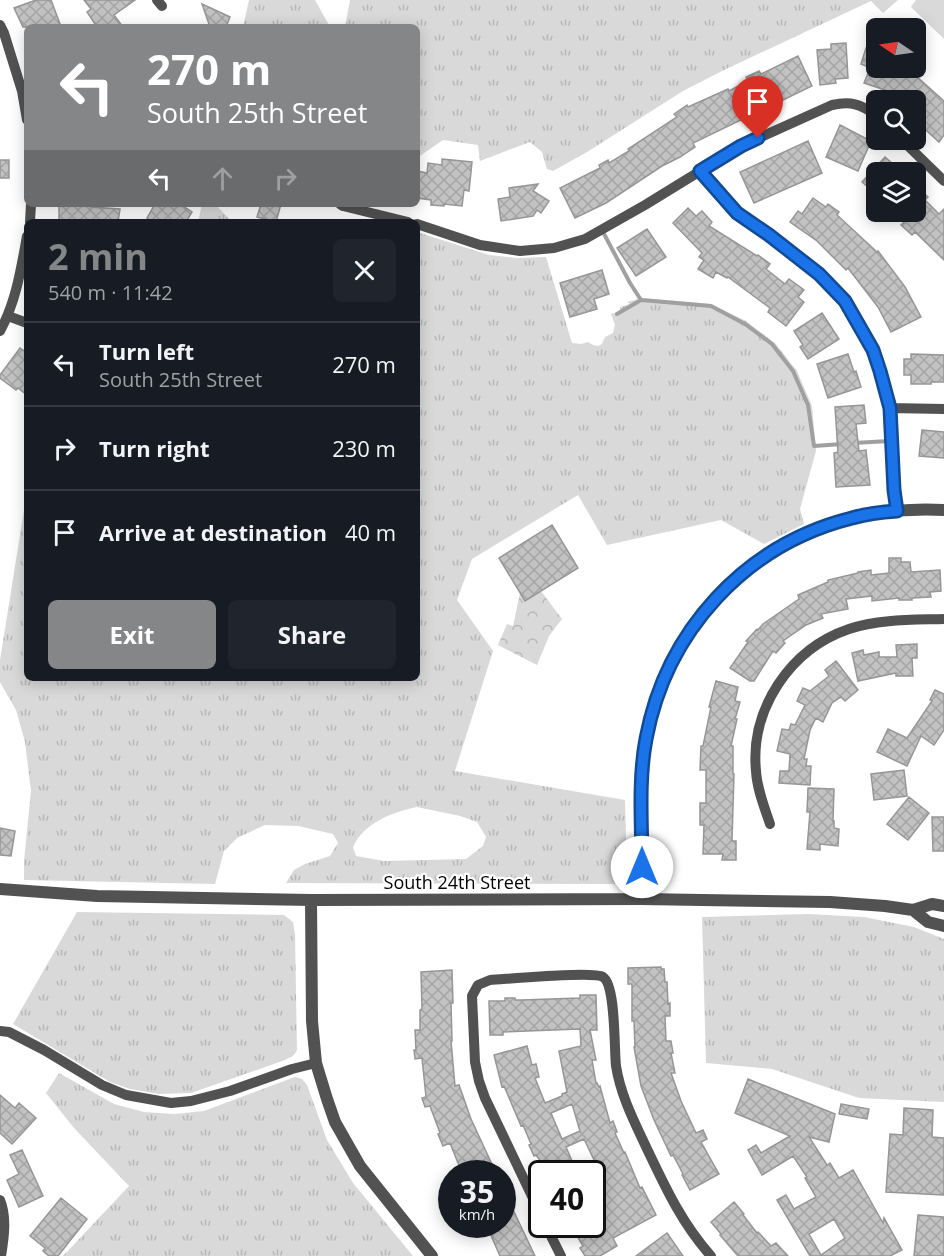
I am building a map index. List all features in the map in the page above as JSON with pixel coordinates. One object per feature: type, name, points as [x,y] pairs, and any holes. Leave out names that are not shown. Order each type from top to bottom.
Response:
[{"type":"street","points":[[0,25],[24,103]]},
{"type":"street","points":[[420,225],[480,245],[520,251],[554,248],[585,239],[741,146],[832,105],[854,103],[866,108]]},
{"type":"street","points":[[912,150],[944,181]]},
{"type":"street","points":[[700,171],[737,213],[819,274],[845,301],[873,350],[890,408],[897,511]]},
{"type":"street","points":[[347,207],[396,219]]},
{"type":"street","points":[[0,331],[8,316],[20,278],[24,255]]},
{"type":"street","points":[[8,316],[24,322]]},
{"type":"street","points":[[890,408],[944,409]]},
{"type":"street","points":[[641,899],[642,779],[645,741],[654,703],[662,682],[683,642],[706,608],[750,567],[780,547],[806,534],[852,518],[897,511],[944,510]]},
{"type":"street","points":[[770,824],[758,788],[756,740],[769,700],[791,667],[820,643],[848,630],[868,624],[944,619]]},
{"type":"street","name":"South 24th Street","points":[[0,889],[97,896],[311,900],[641,899],[830,902],[913,910],[932,904],[944,906]]},
{"type":"street","points":[[311,900],[312,1021],[316,1063],[324,1090],[335,1122],[352,1154],[432,1256]]},
{"type":"street","name":"South 24th Street","points":[[913,910],[928,922],[944,926]]},
{"type":"street","points":[[528,1187],[479,1081],[475,1062],[472,996],[478,985],[490,980],[586,975],[603,977],[609,983],[612,997],[616,1065],[626,1103],[669,1194],[682,1217],[711,1256]]},
{"type":"street","points":[[0,1030],[9,1032],[45,1050],[102,1085],[126,1095],[171,1103],[191,1101],[230,1091],[316,1063]]},
{"type":"street","points":[[0,1200],[4,1236],[1,1256]]},
{"type":"street","points":[[552,1238],[561,1256]]},
{"type":"green space","points":[[249,0],[315,0],[328,24],[244,24]]},
{"type":"green space","points":[[350,0],[898,0],[883,13],[871,1],[724,70],[683,91],[553,171],[547,169],[542,152],[530,142],[480,161],[478,145],[443,140],[420,156],[420,24],[346,24]]},
{"type":"green space","points":[[916,0],[944,0],[944,39],[926,22],[926,18],[922,18],[911,7]]},
{"type":"green space","points":[[201,207],[218,207],[229,219],[199,219]]},
{"type":"green space","points":[[420,233],[489,255],[517,258],[546,257],[572,343],[588,342],[598,346],[602,344],[605,337],[613,333],[615,325],[611,314],[620,311],[620,307],[630,304],[627,302],[642,298],[711,304],[746,321],[775,343],[797,371],[812,406],[816,451],[800,509],[804,524],[764,544],[721,520],[607,545],[578,495],[472,559],[457,600],[493,651],[455,771],[625,800],[627,868],[621,879],[614,884],[286,883],[294,870],[330,856],[338,843],[333,834],[298,826],[265,825],[237,838],[224,851],[215,884],[24,880],[31,791],[25,742],[16,710],[0,682],[0,660],[24,510],[24,681],[420,681]],"holes":[[[417,807],[477,822],[486,837],[483,846],[466,859],[384,861],[356,856],[353,847],[371,825],[398,812]]]},
{"type":"green space","points":[[541,591],[562,619],[549,636],[537,665],[498,645],[507,624],[513,626],[520,593],[525,601]]},
{"type":"green space","points":[[77,912],[284,915],[293,922],[295,935],[297,1050],[294,1055],[191,1093],[158,1094],[130,1089],[110,1082],[13,1024]]},
{"type":"green space","points":[[808,914],[864,917],[914,927],[944,939],[944,1102],[859,1098],[772,1069],[706,1063],[702,917]]},
{"type":"green space","points":[[59,1073],[114,1104],[144,1112],[174,1114],[204,1111],[295,1077],[302,1079],[307,1085],[327,1140],[353,1183],[413,1256],[63,1256],[129,1186],[74,1128],[46,1093]]},
{"type":"building","points":[[36,0],[51,0],[60,24],[24,24],[23,27],[14,8]]},
{"type":"building","points":[[84,0],[135,0],[114,15],[121,24],[95,24],[87,12],[91,9]]},
{"type":"building","points":[[202,4],[230,17],[227,24],[209,24]]},
{"type":"building","points":[[846,43],[848,78],[835,79],[836,83],[820,85],[817,50],[831,49],[831,44]]},
{"type":"building","points":[[866,48],[866,66],[861,64]]},
{"type":"building","points":[[798,56],[812,86],[781,101],[780,99],[761,109],[762,112],[693,143],[695,147],[680,157],[662,166],[606,203],[575,218],[560,188],[600,168],[599,165],[608,160],[609,163],[629,151],[628,149],[677,117],[674,114],[687,105],[688,107],[728,89],[729,91],[748,81],[746,77],[759,71],[761,74]]},
{"type":"building","points":[[866,78],[918,78],[944,101],[944,135],[939,142],[926,130],[926,90],[885,90],[864,83]]},
{"type":"building","points":[[840,125],[866,138],[867,150],[858,171],[826,157]]},
{"type":"building","points":[[808,141],[822,173],[754,203],[740,172]]},
{"type":"building","points":[[885,157],[891,162],[880,162]]},
{"type":"building","points":[[442,159],[472,162],[469,191],[464,190],[462,206],[431,205],[431,200],[420,198],[420,172],[427,173],[428,163],[442,165]]},
{"type":"building","points":[[0,160],[9,160],[9,178],[0,178]]},
{"type":"building","points":[[538,184],[533,191],[549,201],[541,213],[537,210],[533,216],[501,221],[498,199],[510,197],[509,188]]},
{"type":"building","points":[[813,198],[826,207],[828,204],[839,212],[837,215],[878,251],[905,287],[921,317],[891,332],[878,307],[848,268],[846,270],[817,241],[790,222],[798,211],[802,214]]},
{"type":"building","points":[[926,201],[939,214],[944,209],[944,260],[915,232],[912,235],[901,225],[904,222],[926,222]]},
{"type":"building","points":[[59,207],[120,209],[118,219],[59,219]]},
{"type":"building","points":[[153,207],[184,207],[192,212],[188,219],[147,218]]},
{"type":"building","points":[[260,207],[280,207],[277,219],[257,217]]},
{"type":"building","points":[[688,208],[696,216],[702,211],[712,222],[709,226],[770,264],[766,269],[785,284],[789,279],[804,290],[798,297],[804,302],[786,326],[768,312],[770,308],[728,277],[716,272],[713,278],[698,269],[704,260],[699,257],[702,253],[673,223]]},
{"type":"building","points":[[647,229],[666,257],[636,276],[617,248]]},
{"type":"building","points":[[602,270],[609,294],[594,299],[597,309],[570,317],[560,283]]},
{"type":"building","points":[[822,313],[839,339],[808,359],[794,331]]},
{"type":"building","points":[[20,348],[24,351],[24,393],[18,388],[16,390],[0,378]]},
{"type":"building","points":[[848,354],[861,387],[828,398],[817,364]]},
{"type":"building","points":[[911,354],[944,355],[944,382],[911,384],[911,375],[904,375],[904,359],[911,359]]},
{"type":"building","points":[[864,405],[866,423],[856,424],[859,451],[866,450],[870,485],[836,487],[834,453],[838,452],[835,407]]},
{"type":"building","points":[[922,430],[944,432],[944,458],[919,456]]},
{"type":"building","points":[[552,525],[578,568],[525,601],[499,558]]},
{"type":"building","points":[[889,558],[901,558],[901,562],[910,562],[911,572],[940,570],[941,591],[930,592],[931,597],[912,598],[912,600],[899,600],[899,598],[872,601],[872,596],[846,599],[848,609],[821,614],[823,618],[806,625],[783,641],[785,643],[776,653],[773,651],[754,681],[750,681],[730,668],[748,642],[746,641],[757,629],[799,599],[798,595],[828,580],[858,572],[871,570],[871,575],[889,573]]},
{"type":"building","points":[[917,644],[917,658],[912,658],[913,676],[896,676],[896,673],[858,681],[852,653],[863,650],[864,655],[879,652],[879,657],[897,657],[896,645]]},
{"type":"building","points":[[836,661],[858,690],[845,701],[841,697],[832,703],[823,722],[816,718],[810,730],[804,759],[807,759],[806,766],[811,766],[810,785],[779,783],[780,771],[789,771],[790,754],[777,751],[782,729],[789,730],[791,724],[795,725],[805,705],[797,701],[803,688],[810,691],[829,676],[825,670]]},
{"type":"building","points":[[716,681],[738,687],[735,701],[740,702],[731,746],[733,746],[734,774],[732,841],[736,841],[736,860],[722,860],[723,854],[703,854],[704,825],[700,825],[700,803],[706,803],[706,770],[700,770],[701,746],[703,746]]},
{"type":"building","points":[[935,690],[944,694],[944,730],[934,745],[921,736],[907,766],[877,752],[888,729],[907,738],[932,701],[930,700]]},
{"type":"building","points":[[904,770],[907,796],[874,800],[871,774]]},
{"type":"building","points":[[808,788],[834,789],[833,821],[834,828],[839,829],[838,846],[820,844],[820,850],[807,849],[810,812],[807,812]]},
{"type":"building","points":[[909,797],[929,813],[908,840],[887,824]]},
{"type":"building","points":[[932,817],[944,817],[944,851],[933,851]]},
{"type":"building","points":[[0,828],[15,831],[11,856],[0,855]]},
{"type":"building","points":[[661,967],[664,969],[668,1004],[670,1003],[670,1016],[665,1016],[666,1041],[671,1041],[673,1053],[671,1053],[675,1073],[671,1073],[696,1133],[703,1130],[707,1139],[701,1142],[719,1174],[690,1190],[654,1120],[641,1086],[634,1047],[632,984],[628,984],[628,968]]},
{"type":"building","points":[[452,970],[451,1041],[455,1086],[459,1085],[471,1119],[490,1160],[457,1160],[450,1143],[443,1146],[430,1106],[425,1107],[422,1098],[426,1097],[422,1058],[415,1059],[414,1050],[416,1050],[415,1030],[420,1030],[420,1010],[422,1009],[421,972]]},
{"type":"building","points":[[580,995],[596,995],[597,1030],[590,1030],[596,1060],[592,1060],[596,1083],[600,1086],[610,1123],[613,1121],[617,1132],[615,1133],[640,1188],[642,1187],[656,1215],[613,1238],[617,1246],[600,1256],[585,1256],[580,1248],[583,1246],[578,1238],[606,1238],[606,1160],[594,1160],[584,1139],[566,1147],[572,1160],[539,1160],[536,1155],[534,1156],[523,1125],[521,1126],[504,1086],[502,1087],[494,1055],[527,1046],[532,1065],[536,1064],[539,1077],[535,1078],[545,1103],[567,1092],[559,1051],[581,1046],[580,1029],[503,1032],[503,1035],[490,1035],[489,1001],[505,1001],[505,998],[521,1000],[580,998]],"holes":[[[572,1104],[580,1131],[562,1139],[551,1113]]]},
{"type":"building","points":[[748,1079],[835,1114],[829,1142],[809,1137],[827,1165],[830,1163],[839,1178],[853,1170],[883,1223],[884,1218],[902,1250],[890,1256],[810,1256],[777,1200],[786,1195],[794,1209],[816,1197],[805,1178],[807,1177],[793,1156],[762,1175],[748,1150],[756,1145],[761,1153],[790,1136],[735,1113]],"holes":[[[834,1219],[845,1238],[821,1255],[809,1234]]]},
{"type":"building","points":[[0,1095],[15,1108],[19,1103],[36,1118],[12,1144],[0,1133]]},
{"type":"building","points":[[841,1104],[869,1109],[867,1119],[839,1114]]},
{"type":"building","points":[[904,1108],[933,1110],[932,1137],[944,1138],[944,1195],[886,1192],[890,1134],[903,1135]]},
{"type":"building","points":[[22,1150],[43,1196],[19,1207],[7,1180],[19,1174],[10,1155]]},
{"type":"building","points":[[61,1198],[87,1219],[58,1256],[49,1256],[43,1251],[45,1248],[30,1236]]},
{"type":"building","points":[[734,1202],[757,1233],[771,1246],[776,1243],[788,1256],[738,1256],[711,1222]]},
{"type":"building","points":[[516,1215],[535,1256],[500,1256],[492,1238],[516,1238]]},
{"type":"building","points":[[918,1215],[944,1217],[944,1256],[914,1256]]},
{"type":"building","points":[[667,1233],[683,1256],[636,1256]]},
{"type":"waterway","points":[[603,232],[641,300],[711,306],[745,324],[772,344],[793,371],[808,405],[814,446],[842,444]]},
{"type":"waterway","points":[[617,314],[641,300]]},
{"type":"waterway","points":[[853,443],[890,441]]},
{"type":"route","points":[[642,867],[642,779],[645,741],[654,703],[662,682],[693,625],[718,595],[738,577],[780,547],[829,525],[876,513],[897,511],[890,408],[873,350],[845,301],[819,274],[737,213],[700,171],[758,138]]}]
